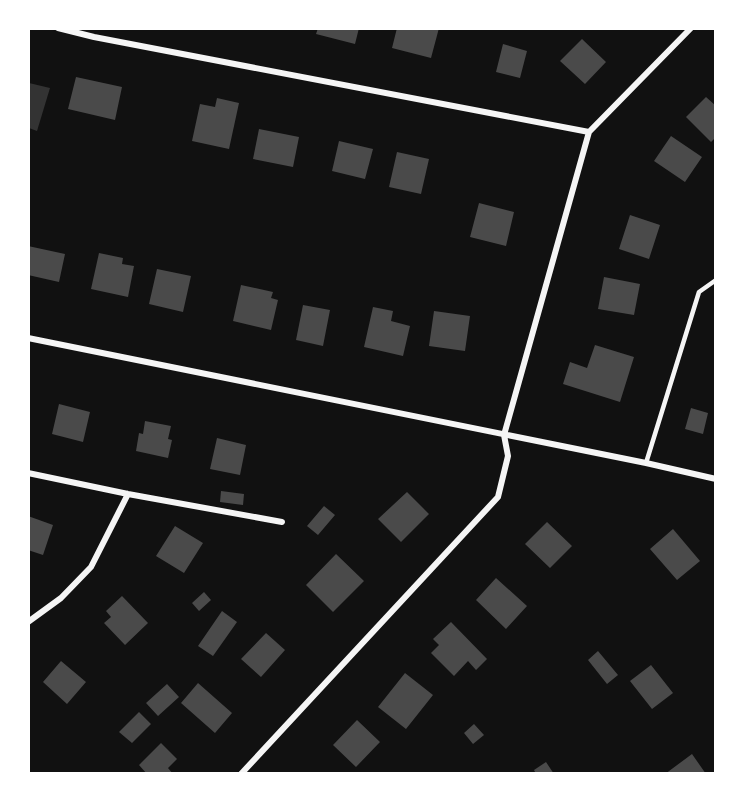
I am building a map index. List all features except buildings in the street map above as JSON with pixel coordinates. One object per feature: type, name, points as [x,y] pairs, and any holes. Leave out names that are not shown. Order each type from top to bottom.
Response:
[{"type":"street","points":[[58,28],[94,37],[589,132]]},
{"type":"street","points":[[94,37],[96,28]]},
{"type":"street","points":[[241,774],[498,497],[508,456],[504,435],[589,132],[691,28]]},
{"type":"street","points":[[28,338],[716,479]]},
{"type":"street","points":[[28,473],[282,522]]},
{"type":"street","points":[[28,622],[60,598],[91,567],[128,494]]},
{"type":"lane","points":[[646,463],[699,291],[716,280]]},
{"type":"shaded area","points":[[29,83],[50,88],[37,131],[29,128]]}]
